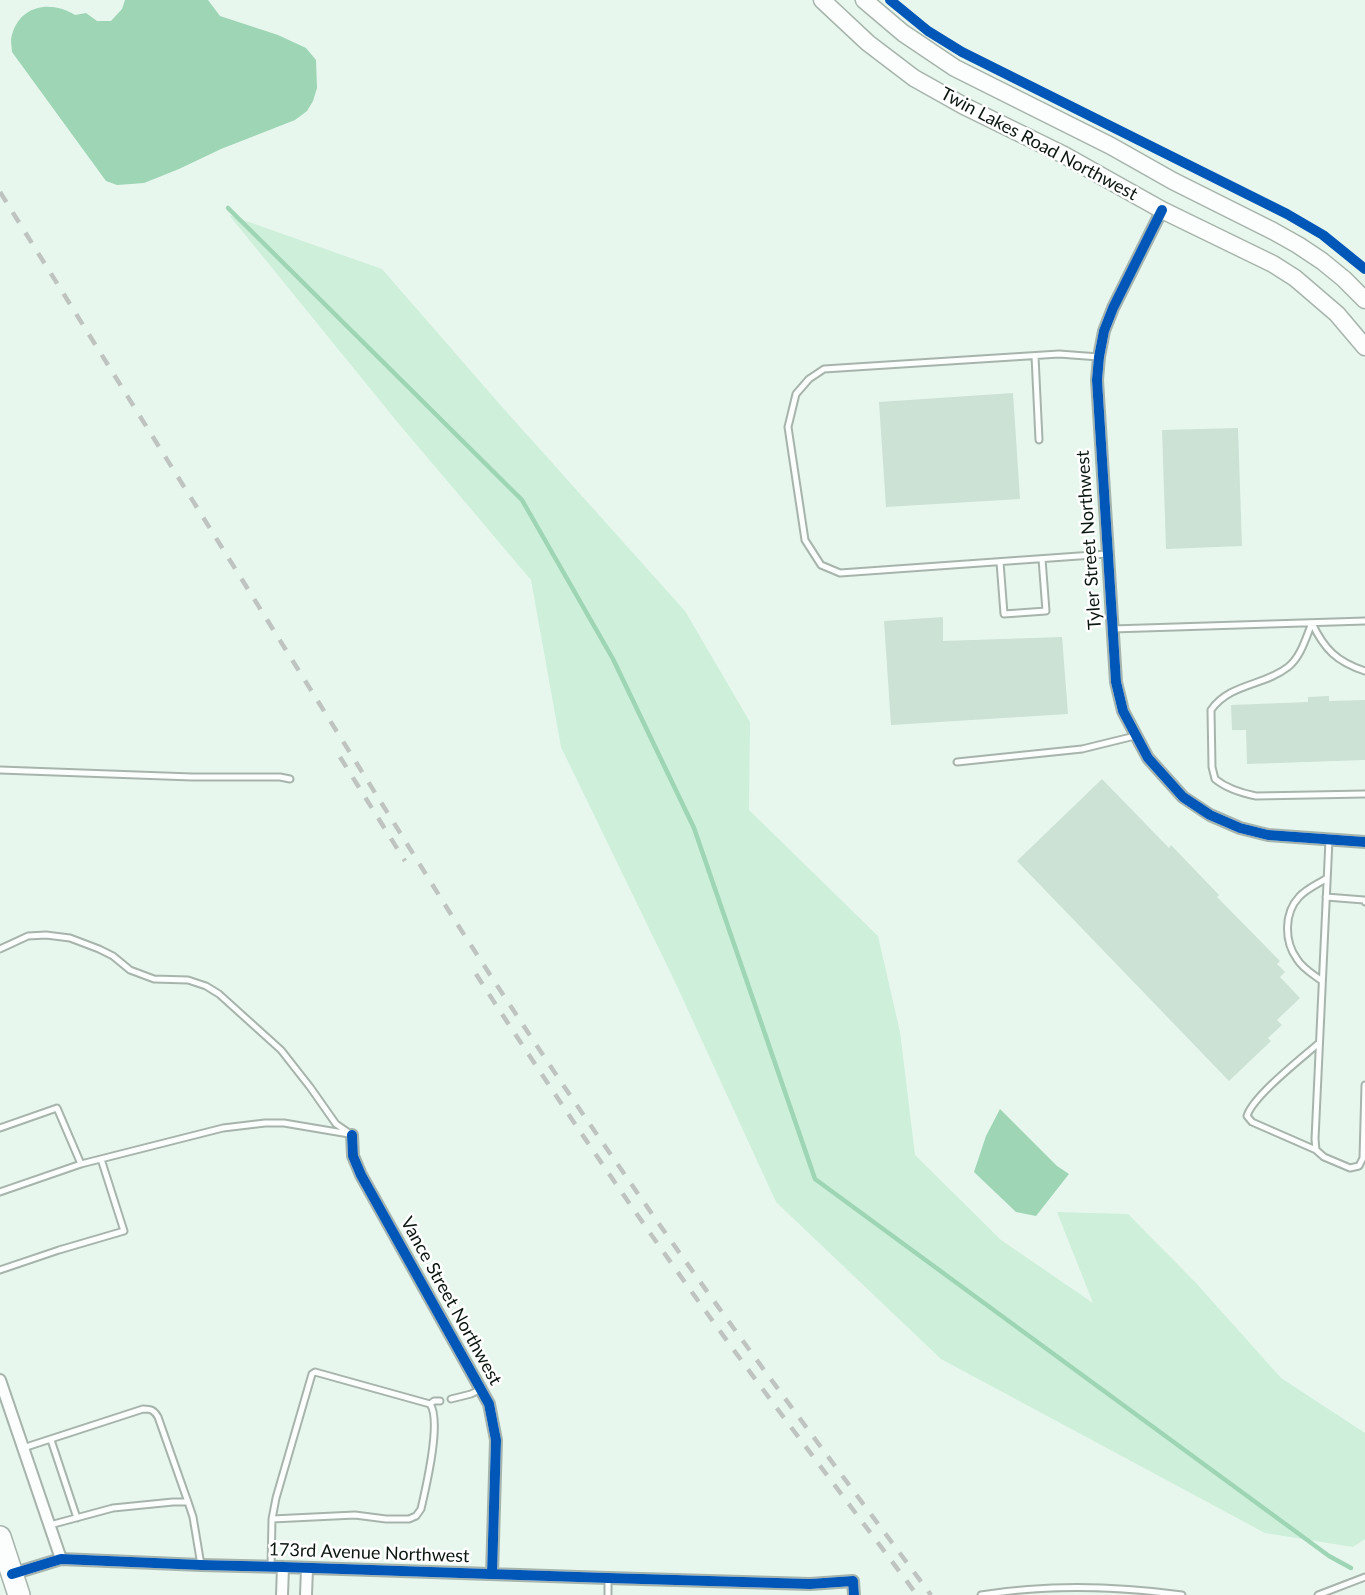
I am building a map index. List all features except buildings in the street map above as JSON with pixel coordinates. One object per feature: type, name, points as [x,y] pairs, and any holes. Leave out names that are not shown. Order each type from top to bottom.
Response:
[{"type":"highway","points":[[0,1537],[19,1595]]},
{"type":"street","name":"Twin Lakes Road Northwest","points":[[822,0],[868,43],[914,78],[1064,155],[1162,210],[1273,264],[1295,278],[1337,313],[1365,347]]},
{"type":"street","name":"Twin Lakes Road Northwest","points":[[864,0],[903,33],[956,68],[1273,230],[1322,261],[1365,300]]},
{"type":"street","name":"Tyler Street Northwest","points":[[1162,210],[1104,331],[1097,380],[1116,682],[1123,711],[1148,758],[1183,797],[1210,815],[1240,828],[1268,835],[1365,842]]},
{"type":"street","name":"Vance Street Northwest","points":[[352,1135],[353,1156],[361,1175],[489,1404],[496,1440],[492,1574]]},
{"type":"street","points":[[0,1380],[61,1559]]},
{"type":"street","name":"173rd Avenue Northwest","points":[[12,1574],[61,1559],[810,1584],[853,1581],[854,1595]]},
{"type":"street","points":[[277,1567],[282,1595]]},
{"type":"street","points":[[306,1595],[307,1569]]},
{"type":"lane","points":[[1099,357],[1059,354],[824,369],[809,379],[796,394],[788,427],[805,540],[821,565],[839,573],[1107,554]]},
{"type":"lane","points":[[1035,356],[1039,440]]},
{"type":"lane","points":[[1000,562],[1004,614],[1015,614],[1046,611],[1042,559]]},
{"type":"lane","points":[[1112,629],[1365,621]]},
{"type":"lane","points":[[1311,623],[1321,642],[1331,652],[1345,663],[1365,671]]},
{"type":"lane","points":[[1311,623],[1298,656],[1289,666],[1271,677],[1228,693],[1216,702],[1211,710],[1214,779],[1244,794],[1256,796],[1365,794]]},
{"type":"lane","points":[[957,762],[1082,749],[1135,736]]},
{"type":"lane","points":[[0,770],[290,779]]},
{"type":"lane","points":[[1316,1150],[1329,841]]},
{"type":"lane","points":[[1322,981],[1297,961],[1291,947],[1287,917],[1301,895],[1327,878]]},
{"type":"lane","points":[[1326,897],[1365,902]]},
{"type":"lane","points":[[0,949],[28,936],[70,938],[106,952],[130,970],[154,978],[188,980],[206,986],[219,994],[281,1051],[336,1124],[352,1135]]},
{"type":"lane","points":[[1319,1043],[1259,1096],[1249,1108],[1247,1116],[1252,1122],[1350,1168],[1359,1166],[1363,1158],[1365,1085]]},
{"type":"lane","points":[[0,1128],[57,1108],[81,1164]]},
{"type":"lane","points":[[0,1192],[81,1164],[239,1125],[285,1123],[352,1135]]},
{"type":"lane","points":[[0,1270],[124,1231],[101,1159]]},
{"type":"lane","points":[[277,1567],[272,1519],[312,1374],[315,1372],[430,1404],[440,1401]]},
{"type":"lane","points":[[452,1399],[481,1389]]},
{"type":"lane","points":[[272,1519],[355,1515],[410,1519],[416,1516],[421,1509],[435,1430],[430,1404]]},
{"type":"lane","points":[[23,1448],[143,1409],[155,1412],[193,1517],[201,1565]]},
{"type":"lane","points":[[51,1440],[77,1518]]},
{"type":"lane","points":[[50,1525],[113,1507],[188,1502]]},
{"type":"lane","points":[[1318,1595],[1365,1577]]},
{"type":"lane","points":[[608,1578],[608,1595]]},
{"type":"lane","points":[[981,1595],[1033,1589],[1093,1587],[1182,1595]]},
{"type":"shaded area","points":[[125,0],[208,0],[220,16],[278,35],[306,48],[316,60],[317,88],[313,101],[307,111],[295,120],[144,183],[117,185],[106,181],[12,52],[11,39],[22,17],[38,8],[56,8],[75,15],[86,13],[97,21],[111,21],[122,9]]},
{"type":"shaded area","points":[[229,215],[382,269],[685,611],[750,722],[749,810],[878,936],[900,1032],[915,1155],[1001,1240],[1093,1303],[1057,1212],[1128,1214],[1196,1283],[1281,1378],[1365,1433],[1365,1539],[1353,1547],[1265,1533],[941,1359],[776,1202],[676,984],[561,747],[531,580],[399,424]]},
{"type":"shaded area","points":[[1000,1109],[1057,1166],[1069,1174],[1036,1216],[1016,1212],[974,1172],[986,1136]]},
{"type":"waterway","points":[[228,208],[522,500],[613,659],[694,828],[815,1179],[1329,1556],[1351,1568]]},
{"type":"railway","points":[[0,192],[447,908],[534,1041],[698,1279],[931,1595]]},
{"type":"railway","points":[[340,757],[405,861]]},
{"type":"railway","points":[[476,974],[667,1257],[917,1595]]},
{"type":"cycle path","points":[[890,0],[928,31],[962,52],[1287,214],[1323,235],[1365,269]]},
{"type":"cycle path","points":[[1162,210],[1104,331],[1097,380],[1116,682],[1123,711],[1148,758],[1183,797],[1210,815],[1240,828],[1268,835],[1365,842]]},
{"type":"cycle path","points":[[352,1135],[353,1156],[361,1175],[489,1404],[496,1440],[492,1574]]},
{"type":"cycle path","points":[[12,1574],[61,1559],[810,1584],[853,1581],[854,1595]]}]
